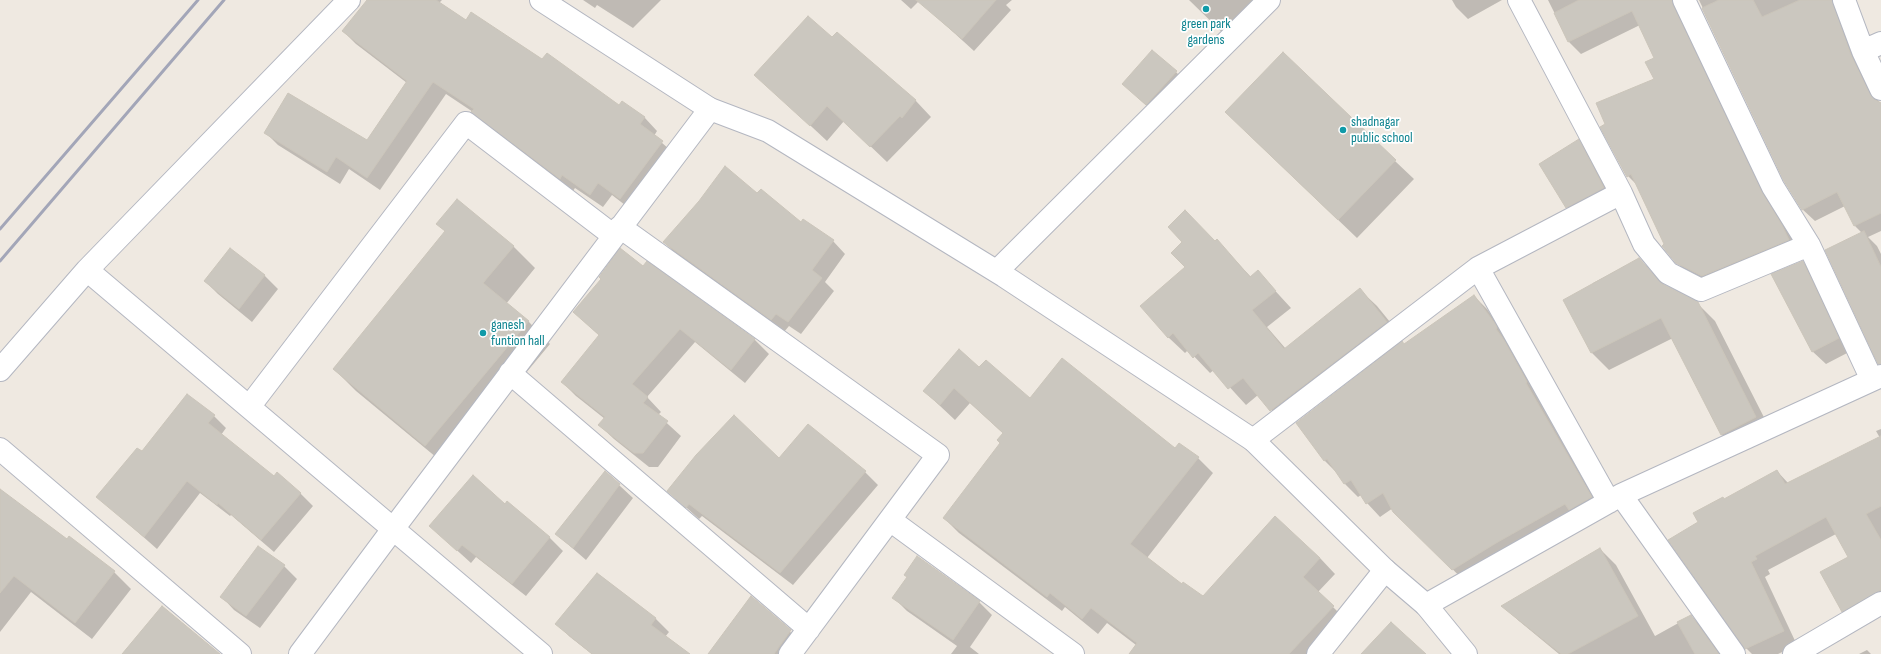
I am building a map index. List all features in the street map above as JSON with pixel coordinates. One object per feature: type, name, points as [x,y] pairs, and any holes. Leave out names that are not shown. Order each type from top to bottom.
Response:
[{"type":"street","points":[[0,370],[86,270],[349,0]]},
{"type":"street","points":[[541,0],[710,109],[768,131],[997,271],[1253,440],[1385,570],[1426,605],[1466,654]]},
{"type":"street","points":[[997,271],[1269,0]]},
{"type":"street","points":[[1519,0],[1621,193],[1644,244],[1668,273],[1701,290],[1809,245]]},
{"type":"street","points":[[1426,605],[1615,498],[1877,378],[1809,245],[1774,187],[1684,0]]},
{"type":"street","points":[[1844,0],[1872,47],[1881,89]]},
{"type":"street","points":[[300,654],[710,109]]},
{"type":"street","points":[[249,407],[466,123],[617,232],[938,455],[790,654]]},
{"type":"street","points":[[1253,440],[1478,268],[1621,193]]},
{"type":"street","points":[[1478,268],[1615,498],[1734,654]]},
{"type":"street","points":[[86,270],[541,654]]},
{"type":"street","points":[[510,373],[809,629]]},
{"type":"street","points":[[0,449],[240,654]]},
{"type":"street","points":[[890,520],[1063,651]]},
{"type":"street","points":[[1318,654],[1385,570]]},
{"type":"street","points":[[1794,654],[1881,603]]},
{"type":"building","points":[[367,0],[436,0],[466,20],[471,12],[542,59],[547,53],[619,105],[622,101],[645,117],[640,124],[663,141],[620,199],[598,183],[590,195],[562,175],[560,179],[471,112],[474,109],[433,82],[367,178],[336,157],[327,172],[264,133],[288,93],[367,140],[407,81],[342,31]]},
{"type":"building","points":[[916,0],[996,0],[962,39]]},
{"type":"building","points":[[1579,0],[1672,0],[1673,5],[1762,192],[1782,225],[1789,240],[1702,276],[1676,263],[1662,246],[1664,244],[1631,174],[1627,177],[1600,127],[1605,124],[1596,103],[1654,79],[1645,62],[1654,58],[1632,11],[1568,42],[1554,13]]},
{"type":"building","points":[[1719,0],[1753,0],[1762,17],[1800,0],[1832,0],[1851,55],[1870,94],[1874,99],[1881,103],[1881,213],[1854,226],[1837,192],[1802,210],[1784,181],[1702,8]]},
{"type":"building","points":[[808,16],[832,37],[837,32],[916,100],[902,118],[900,116],[870,147],[827,106],[810,126],[754,75]]},
{"type":"building","points":[[1152,50],[1177,71],[1146,105],[1122,84]]},
{"type":"building","name":"shadnagar public school","points":[[1283,52],[1396,160],[1338,220],[1225,112]]},
{"type":"building","points":[[1579,139],[1604,188],[1566,208],[1539,164]]},
{"type":"building","points":[[725,166],[757,193],[761,189],[801,222],[803,219],[834,240],[812,270],[822,278],[788,322],[776,314],[771,320],[663,242],[699,201]]},
{"type":"building","name":"ganesh funtion hall","points":[[457,199],[514,246],[483,283],[529,321],[425,446],[333,369],[445,231],[436,224]]},
{"type":"building","points":[[1185,210],[1215,241],[1217,239],[1250,277],[1258,270],[1276,291],[1252,310],[1284,349],[1360,288],[1387,322],[1270,411],[1243,378],[1228,389],[1198,353],[1193,358],[1173,333],[1168,338],[1140,306],[1185,267],[1171,253],[1182,242],[1168,227]]},
{"type":"building","points":[[1864,231],[1881,267],[1881,364],[1878,364],[1825,250]]},
{"type":"building","points":[[230,248],[265,275],[239,309],[204,281]]},
{"type":"building","points":[[620,248],[643,266],[647,261],[755,339],[731,370],[680,329],[632,384],[648,397],[643,403],[668,421],[643,453],[634,453],[598,425],[605,417],[561,382],[599,335],[573,312],[601,279],[599,277]]},
{"type":"building","points":[[1639,258],[1662,284],[1698,302],[1756,417],[1721,435],[1661,318],[1591,353],[1563,300]]},
{"type":"building","points":[[1803,261],[1839,338],[1812,352],[1771,274]]},
{"type":"building","points":[[1474,295],[1496,325],[1496,329],[1504,340],[1527,382],[1526,383],[1592,497],[1569,510],[1565,504],[1452,570],[1393,512],[1383,493],[1366,504],[1351,480],[1344,484],[1327,459],[1324,461],[1296,423],[1402,341],[1404,344]]},
{"type":"building","points":[[959,349],[979,367],[986,360],[1030,398],[1062,358],[1175,448],[1179,443],[1199,457],[1130,544],[1182,584],[1183,582],[1203,596],[1275,516],[1320,558],[1303,577],[1334,606],[1289,654],[1129,654],[1137,643],[1091,608],[1082,619],[1050,593],[1047,597],[943,518],[1000,443],[997,440],[1003,433],[954,388],[940,405],[923,391]]},
{"type":"building","points":[[187,394],[215,415],[208,423],[274,476],[277,472],[301,493],[261,540],[218,503],[217,505],[187,481],[144,537],[96,497],[137,448],[142,451]]},
{"type":"building","points":[[734,415],[779,458],[808,424],[866,471],[780,573],[689,504],[686,508],[667,491],[696,455]]},
{"type":"building","points":[[1881,436],[1881,506],[1866,514],[1881,540],[1881,590],[1842,612],[1820,572],[1848,557],[1826,517],[1755,556],[1757,559],[1751,562],[1784,631],[1745,649],[1668,540],[1698,522],[1693,513],[1723,497],[1724,499],[1777,470],[1785,484]]},
{"type":"building","points":[[605,471],[620,484],[573,548],[555,534]]},
{"type":"building","points":[[473,475],[505,504],[507,501],[550,537],[512,584],[462,545],[457,551],[429,526]]},
{"type":"building","points":[[0,489],[67,539],[69,536],[115,571],[75,623],[14,576],[0,593]]},
{"type":"building","points":[[258,546],[285,565],[246,616],[220,597]]},
{"type":"building","points":[[1600,548],[1638,616],[1568,654],[1561,654],[1501,606]]},
{"type":"building","points":[[917,556],[980,601],[953,640],[892,598],[907,577],[904,575]]},
{"type":"building","points":[[597,573],[656,618],[651,625],[690,654],[592,654],[555,624]]},
{"type":"building","points":[[751,596],[791,630],[774,654],[708,654]]},
{"type":"building","points":[[162,606],[220,654],[122,654]]},
{"type":"building","points":[[1691,615],[1719,654],[1695,654],[1677,622]]},
{"type":"building","points":[[1391,622],[1426,654],[1361,654]]},
{"type":"railway","points":[[0,229],[198,0]]},
{"type":"railway","points":[[0,261],[224,0]]},
{"type":"place","name":"green park gardens","points":[[1206,9]]},
{"type":"place","name":"shadnagar public school","points":[[1343,130]]},
{"type":"place","name":"ganesh funtion hall","points":[[483,333]]}]
